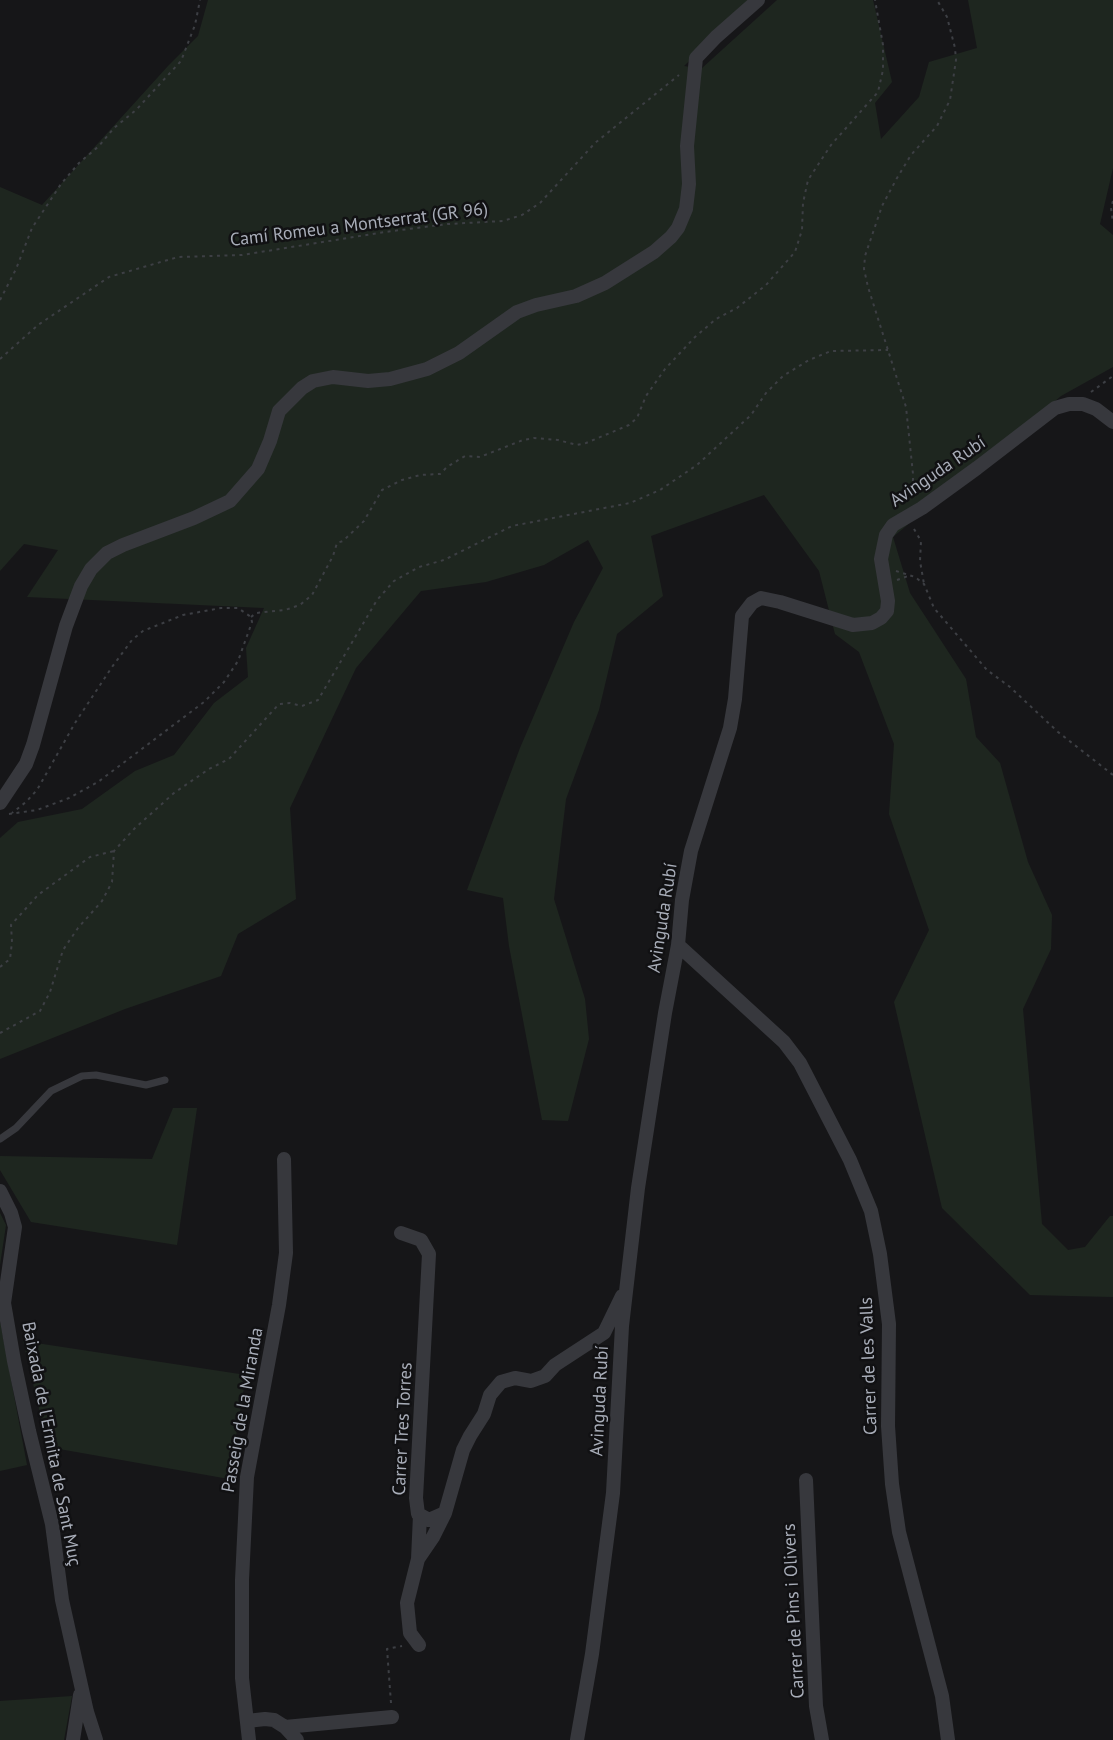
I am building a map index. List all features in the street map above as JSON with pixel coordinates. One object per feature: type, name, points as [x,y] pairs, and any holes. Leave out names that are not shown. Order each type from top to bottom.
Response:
[{"type":"street","points":[[0,803],[30,754],[41,722],[66,626],[81,586],[92,569],[107,554],[123,545],[194,518],[230,501],[258,469],[279,411],[302,388],[313,381],[333,377],[368,381],[390,379],[427,369],[459,353],[518,312],[536,305],[576,296],[605,283],[654,252],[671,237],[678,228],[686,209],[689,184],[687,146],[696,58],[758,0]]},
{"type":"street","points":[[1074,404],[1096,409],[1113,422]]},
{"type":"street","name":"Avinguda Rubí","points":[[577,1740],[592,1654],[613,1492],[622,1326],[640,1176],[691,851],[730,728],[735,699],[742,616],[752,603],[761,598],[853,625],[881,618],[887,611],[888,601],[882,552],[886,535],[892,525],[977,468],[1050,411],[1074,404]]},
{"type":"street","name":"Carrer de les Valls","points":[[678,945],[784,1042],[800,1063],[850,1160],[871,1211],[880,1254],[889,1324],[888,1426],[897,1520],[942,1695],[948,1740]]},
{"type":"street","name":"Passeig de la Miranda","points":[[249,1740],[242,1678],[242,1580],[247,1477],[282,1284],[285,1252],[284,1159]]},
{"type":"street","name":"Baixada de l'Ermita de Sant Muç","points":[[0,1191],[15,1227],[4,1303],[12,1349],[28,1431],[52,1524],[62,1600],[96,1740]]},
{"type":"street","name":"Carrer Tres Torres","points":[[401,1233],[421,1240],[429,1254],[416,1498],[418,1514],[429,1520],[445,1513]]},
{"type":"street","points":[[418,1559],[445,1513],[463,1450],[484,1414],[490,1395],[501,1383],[508,1380],[515,1378],[531,1381],[545,1376],[555,1365],[604,1333],[627,1286]]},
{"type":"street","name":"Carrer de Pins i Olivers","points":[[806,1480],[816,1706],[822,1740]]},
{"type":"street","points":[[418,1645],[411,1633],[407,1603],[418,1559],[420,1515]]},
{"type":"street","points":[[73,1740],[82,1687]]},
{"type":"street","points":[[285,1727],[392,1718]]},
{"type":"street","points":[[247,1721],[274,1720],[285,1727],[297,1740]]},
{"type":"lane","points":[[0,1139],[16,1128],[51,1091],[82,1076],[112,1077],[146,1085],[165,1080]]},
{"type":"path","points":[[0,300],[16,269],[32,228],[61,184],[114,128],[164,82],[181,61],[195,25],[200,0]]},
{"type":"path","points":[[250,616],[300,605],[312,595],[333,556],[337,543],[343,541],[364,520],[382,490],[402,480],[420,475],[440,474],[465,456],[480,457],[523,440],[534,438],[558,440],[577,445],[586,443],[629,425],[637,418],[646,396],[664,369],[716,319],[737,308],[766,285],[795,252],[802,230],[803,203],[808,180],[831,145],[878,92],[884,69],[883,45],[875,0]]},
{"type":"path","points":[[937,0],[947,17],[955,48],[956,67],[950,100],[937,126],[911,155],[893,185],[882,207],[865,256],[864,269],[901,386],[909,426],[914,530],[921,541],[920,561],[924,584],[934,608],[987,670],[1113,775]]},
{"type":"path","name":"Camí Romeu a Montserrat (GR 96)","points":[[0,359],[38,325],[109,277],[178,256],[242,255],[385,232],[448,224],[502,221],[522,215],[540,203],[595,143],[667,83],[694,66]]},
{"type":"path","points":[[1113,201],[1113,223]]},
{"type":"path","points":[[0,967],[10,959],[11,925],[32,901],[90,857],[114,851],[135,828],[174,793],[209,769],[229,759],[279,704],[290,703],[302,706],[318,700],[377,600],[394,581],[419,567],[444,560],[512,526],[630,503],[660,490],[697,465],[751,415],[766,393],[783,376],[809,360],[831,351],[888,350]]},
{"type":"path","points":[[1074,404],[1113,376]]},
{"type":"path","points":[[883,568],[915,577],[924,584]]},
{"type":"path","points":[[221,608],[238,608],[250,616],[252,622],[235,666],[217,690],[204,702],[98,782],[69,798],[37,810],[12,813],[36,790],[75,723],[132,640],[143,631],[183,615],[221,608]]},
{"type":"path","points":[[0,1033],[40,1011],[50,992],[63,950],[78,928],[102,901],[112,882],[114,851]]},
{"type":"path","points":[[387,1649],[392,1718]]},
{"type":"shaded area","points":[[208,0],[753,0],[684,66],[701,69],[777,0],[873,0],[892,82],[875,103],[881,139],[919,97],[929,62],[977,48],[968,0],[1113,0],[1113,168],[1100,224],[1113,235],[1113,367],[1061,396],[893,537],[910,593],[966,679],[976,737],[1000,763],[1028,862],[1052,915],[1051,949],[1023,1009],[1042,1224],[1068,1250],[1085,1247],[1110,1216],[1113,1216],[1113,1297],[1030,1295],[942,1208],[894,1002],[929,930],[889,814],[894,744],[859,652],[835,634],[819,571],[764,495],[651,536],[663,596],[617,634],[599,710],[566,799],[554,899],[585,999],[589,1039],[568,1121],[542,1120],[509,946],[503,898],[467,890],[520,748],[574,622],[603,568],[588,540],[544,565],[486,582],[421,591],[356,668],[290,808],[296,899],[238,934],[221,976],[125,1009],[0,1059],[0,838],[18,822],[82,809],[135,771],[174,755],[214,703],[248,677],[246,648],[264,608],[27,597],[58,550],[24,544],[0,571],[0,187],[42,205],[198,36]]},
{"type":"shaded area","points":[[173,1108],[197,1108],[177,1245],[31,1222],[0,1170],[0,1156],[152,1159]]},
{"type":"shaded area","points":[[0,1213],[6,1225],[0,1265]]},
{"type":"shaded area","points":[[0,1321],[27,1465],[0,1471]]},
{"type":"shaded area","points":[[23,1341],[246,1375],[229,1479],[48,1447]]},
{"type":"shaded area","points":[[72,1696],[64,1740],[0,1740],[0,1701]]}]
